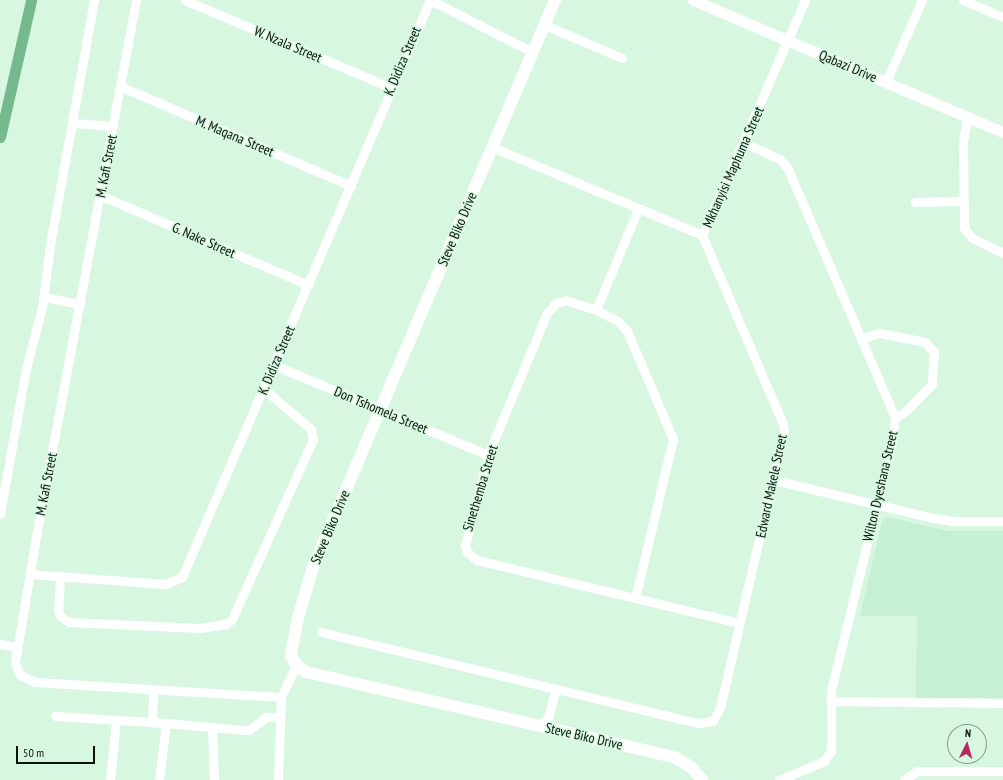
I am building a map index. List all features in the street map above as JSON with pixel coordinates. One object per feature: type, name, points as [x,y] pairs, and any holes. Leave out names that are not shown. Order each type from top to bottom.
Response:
[{"type":"main road","name":"Steve Biko Drive","points":[[555,0],[305,589],[290,650],[296,665],[320,675],[547,724],[674,757],[692,768],[702,780]]},
{"type":"street","points":[[0,514],[25,373],[44,297],[51,239],[94,0]]},
{"type":"street","name":"M. Kafi Street","points":[[136,0],[16,647],[17,670],[20,675],[31,680],[281,697]]},
{"type":"street","name":"W. Nzala Street","points":[[184,0],[391,88]]},
{"type":"street","points":[[430,0],[533,52]]},
{"type":"street","name":"K. Didiza Street","points":[[30,574],[165,584],[182,577],[430,0]]},
{"type":"street","name":"Qabazi Drive","points":[[693,0],[1003,132]]},
{"type":"street","name":"Mkhanyisi Maphuma Street","points":[[492,147],[702,235],[744,143],[805,0]]},
{"type":"street","points":[[886,82],[922,0]]},
{"type":"street","points":[[963,0],[1003,17]]},
{"type":"street","points":[[545,25],[622,58]]},
{"type":"street","name":"M. Maqana Street","points":[[120,86],[350,186]]},
{"type":"street","points":[[967,117],[963,143],[963,222],[966,233],[1003,252]]},
{"type":"street","points":[[73,123],[113,126]]},
{"type":"street","name":"Wilton Dyeshana Street","points":[[744,143],[774,156],[784,163],[862,338],[895,418],[877,503],[830,701],[832,744],[828,757],[824,761],[780,780]]},
{"type":"street","name":"G. Nake Street","points":[[100,195],[308,285]]},
{"type":"street","points":[[915,202],[963,201]]},
{"type":"street","points":[[596,310],[638,209]]},
{"type":"street","name":"Edward Makele Street","points":[[556,689],[697,723],[710,722],[720,708],[784,438],[783,424],[702,235]]},
{"type":"street","points":[[44,297],[80,304]]},
{"type":"street","name":"Sinethemba Street","points":[[636,598],[673,439],[627,331],[618,321],[596,310],[566,300],[551,307],[488,455],[464,540],[466,552],[477,560],[739,623]]},
{"type":"street","points":[[862,338],[880,333],[924,342],[934,352],[932,384],[906,411],[895,418]]},
{"type":"street","name":"Don Tshomela Street","points":[[274,365],[488,455]]},
{"type":"street","points":[[60,576],[58,610],[60,616],[69,622],[200,628],[226,624],[232,619],[314,440],[312,429],[264,389]]},
{"type":"street","points":[[774,480],[952,521],[1003,521]]},
{"type":"street","points":[[321,632],[556,689],[547,724]]},
{"type":"street","points":[[0,644],[16,647]]},
{"type":"street","points":[[278,780],[281,697],[296,665]]},
{"type":"street","points":[[152,723],[153,689]]},
{"type":"street","points":[[830,701],[1003,703]]},
{"type":"street","points":[[55,716],[249,730],[266,717],[280,717]]},
{"type":"street","points":[[110,780],[116,721]]},
{"type":"street","points":[[159,780],[166,723]]},
{"type":"street","points":[[212,727],[214,780]]},
{"type":"street","points":[[904,780],[917,771],[979,776],[1003,771]]},
{"type":"shaded area","points":[[888,517],[947,531],[1003,531],[1003,698],[916,698],[917,616],[860,616],[882,521]]},
{"type":"waterway","points":[[0,137],[31,0]]}]
